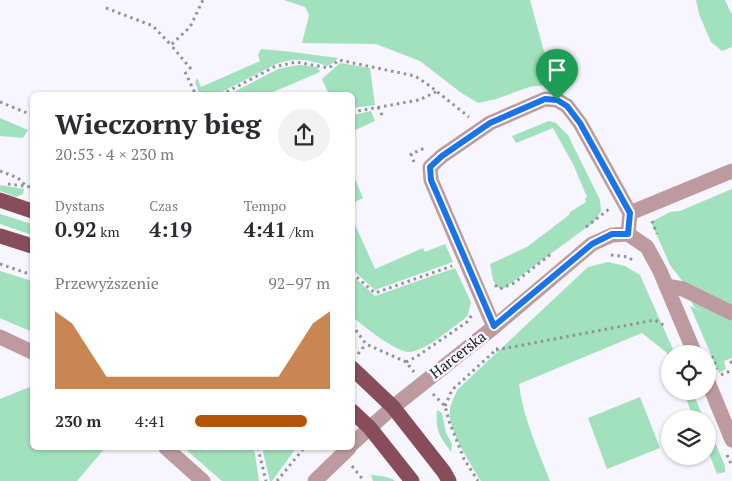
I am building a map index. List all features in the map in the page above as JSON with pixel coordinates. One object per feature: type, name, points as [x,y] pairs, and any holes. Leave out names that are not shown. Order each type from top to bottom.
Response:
[{"type":"main road","points":[[0,200],[30,210]]},
{"type":"main road","points":[[0,236],[30,245]]},
{"type":"main road","points":[[355,371],[393,407],[449,481]]},
{"type":"main road","points":[[355,415],[370,428],[412,481]]},
{"type":"street","points":[[494,326],[477,287],[463,264],[431,180],[430,167],[442,156],[490,123],[545,99],[557,100],[567,106],[580,123],[630,213],[628,234],[647,247],[660,272],[691,345]]},
{"type":"street","points":[[630,213],[732,171]]},
{"type":"street","name":"Harcerska","points":[[355,441],[393,407],[592,244],[612,234],[628,234]]},
{"type":"street","points":[[666,286],[683,289],[732,313]]},
{"type":"street","points":[[3,343],[30,351]]},
{"type":"street","points":[[716,386],[732,440]]},
{"type":"street","points":[[168,450],[200,480]]},
{"type":"street","points":[[315,481],[348,454]]},
{"type":"path","points":[[170,45],[190,27],[203,0]]},
{"type":"path","points":[[106,8],[153,26],[190,69]]},
{"type":"path","points":[[227,92],[274,67],[296,62],[329,68],[339,60],[415,76],[470,118],[465,123]]},
{"type":"path","points":[[185,72],[195,92]]},
{"type":"path","points":[[355,111],[419,100],[438,92]]},
{"type":"path","points":[[0,102],[30,115]]},
{"type":"path","points":[[378,107],[383,117]]},
{"type":"path","points":[[414,163],[410,154],[427,147]]},
{"type":"path","points":[[0,171],[18,178],[26,186]]},
{"type":"path","points":[[0,182],[30,187]]},
{"type":"path","points":[[586,227],[609,209],[610,194],[617,191]]},
{"type":"path","points":[[477,287],[491,280],[500,289],[514,283],[556,251]]},
{"type":"path","points":[[606,255],[628,257],[640,265]]},
{"type":"path","points":[[0,264],[30,274]]},
{"type":"path","points":[[355,276],[375,293],[463,264]]},
{"type":"path","points":[[406,362],[467,322],[473,314]]},
{"type":"path","points":[[495,351],[655,320],[668,328]]},
{"type":"path","points":[[358,353],[366,344]]},
{"type":"path","points":[[445,406],[452,390],[501,344]]},
{"type":"path","points":[[716,378],[732,370]]},
{"type":"path","points":[[258,450],[266,481]]},
{"type":"path","points":[[277,481],[302,450]]},
{"type":"path","points":[[348,454],[364,481]]},
{"type":"green space","points":[[284,0],[530,0],[543,48],[554,75],[552,83],[529,87],[496,99],[478,103],[460,92],[420,61],[376,44],[302,43],[309,15],[305,7]]},
{"type":"green space","points":[[696,0],[725,0],[732,13],[732,47],[722,51],[711,42],[699,14]]},
{"type":"green space","points":[[261,49],[338,58],[327,66],[300,60],[281,62],[222,92],[199,92],[195,82],[197,78],[201,87],[260,61],[258,55]]},
{"type":"green space","points":[[340,63],[370,68],[375,105],[355,108],[355,92],[328,92],[322,79]]},
{"type":"green space","points":[[293,66],[317,67],[320,72],[273,92],[234,92],[278,69]]},
{"type":"green space","points":[[371,111],[375,121],[355,130],[355,115]]},
{"type":"green space","points":[[0,118],[28,130],[23,138],[0,136]]},
{"type":"green space","points":[[549,121],[556,123],[568,135],[600,200],[601,211],[594,222],[503,289],[497,287],[493,280],[490,264],[527,247],[569,215],[570,212],[586,202],[585,199],[587,197],[573,164],[553,128],[516,143],[512,136]]},
{"type":"green space","points":[[355,179],[363,198],[355,202]]},
{"type":"green space","points":[[0,185],[24,189],[23,194],[16,197],[0,191]]},
{"type":"green space","points":[[732,189],[732,358],[724,361],[726,369],[719,373],[716,366],[716,345],[707,345],[690,306],[702,311],[694,307],[683,282],[670,265],[651,222],[670,212],[680,211]]},
{"type":"green space","points":[[0,214],[30,223],[30,234],[0,224]]},
{"type":"green space","points":[[355,225],[375,269],[423,248],[425,252],[445,244],[453,262],[375,290],[355,272]]},
{"type":"green space","points":[[608,262],[625,266],[640,275],[671,345],[661,345],[661,348],[642,333],[519,384],[527,421],[550,481],[481,481],[460,446],[452,426],[450,409],[457,390],[588,267]]},
{"type":"green space","points":[[455,268],[471,302],[468,315],[463,320],[429,344],[409,352],[396,348],[355,319],[355,278],[375,296]]},
{"type":"green space","points":[[0,271],[30,280],[30,331],[0,318]]},
{"type":"green space","points":[[30,387],[30,450],[103,450],[77,481],[0,481],[0,399]]},
{"type":"green space","points":[[640,397],[660,448],[607,469],[588,418]]},
{"type":"green space","points":[[687,400],[696,400],[700,410],[690,410]]},
{"type":"green space","points":[[437,410],[442,413],[446,433],[452,444],[451,452],[439,433]]},
{"type":"green space","points":[[716,445],[725,466],[725,472],[717,474],[713,465],[716,465]]},
{"type":"green space","points":[[186,450],[254,450],[259,481],[222,481]]},
{"type":"green space","points":[[262,450],[295,450],[272,481],[270,481]]},
{"type":"green space","points":[[371,475],[386,477],[395,481],[373,481]]},
{"type":"route","points":[[545,99],[557,100],[567,106],[580,123],[630,213],[628,234],[612,234],[592,244],[494,326],[431,180],[430,167],[442,156],[490,123],[545,99]]}]
